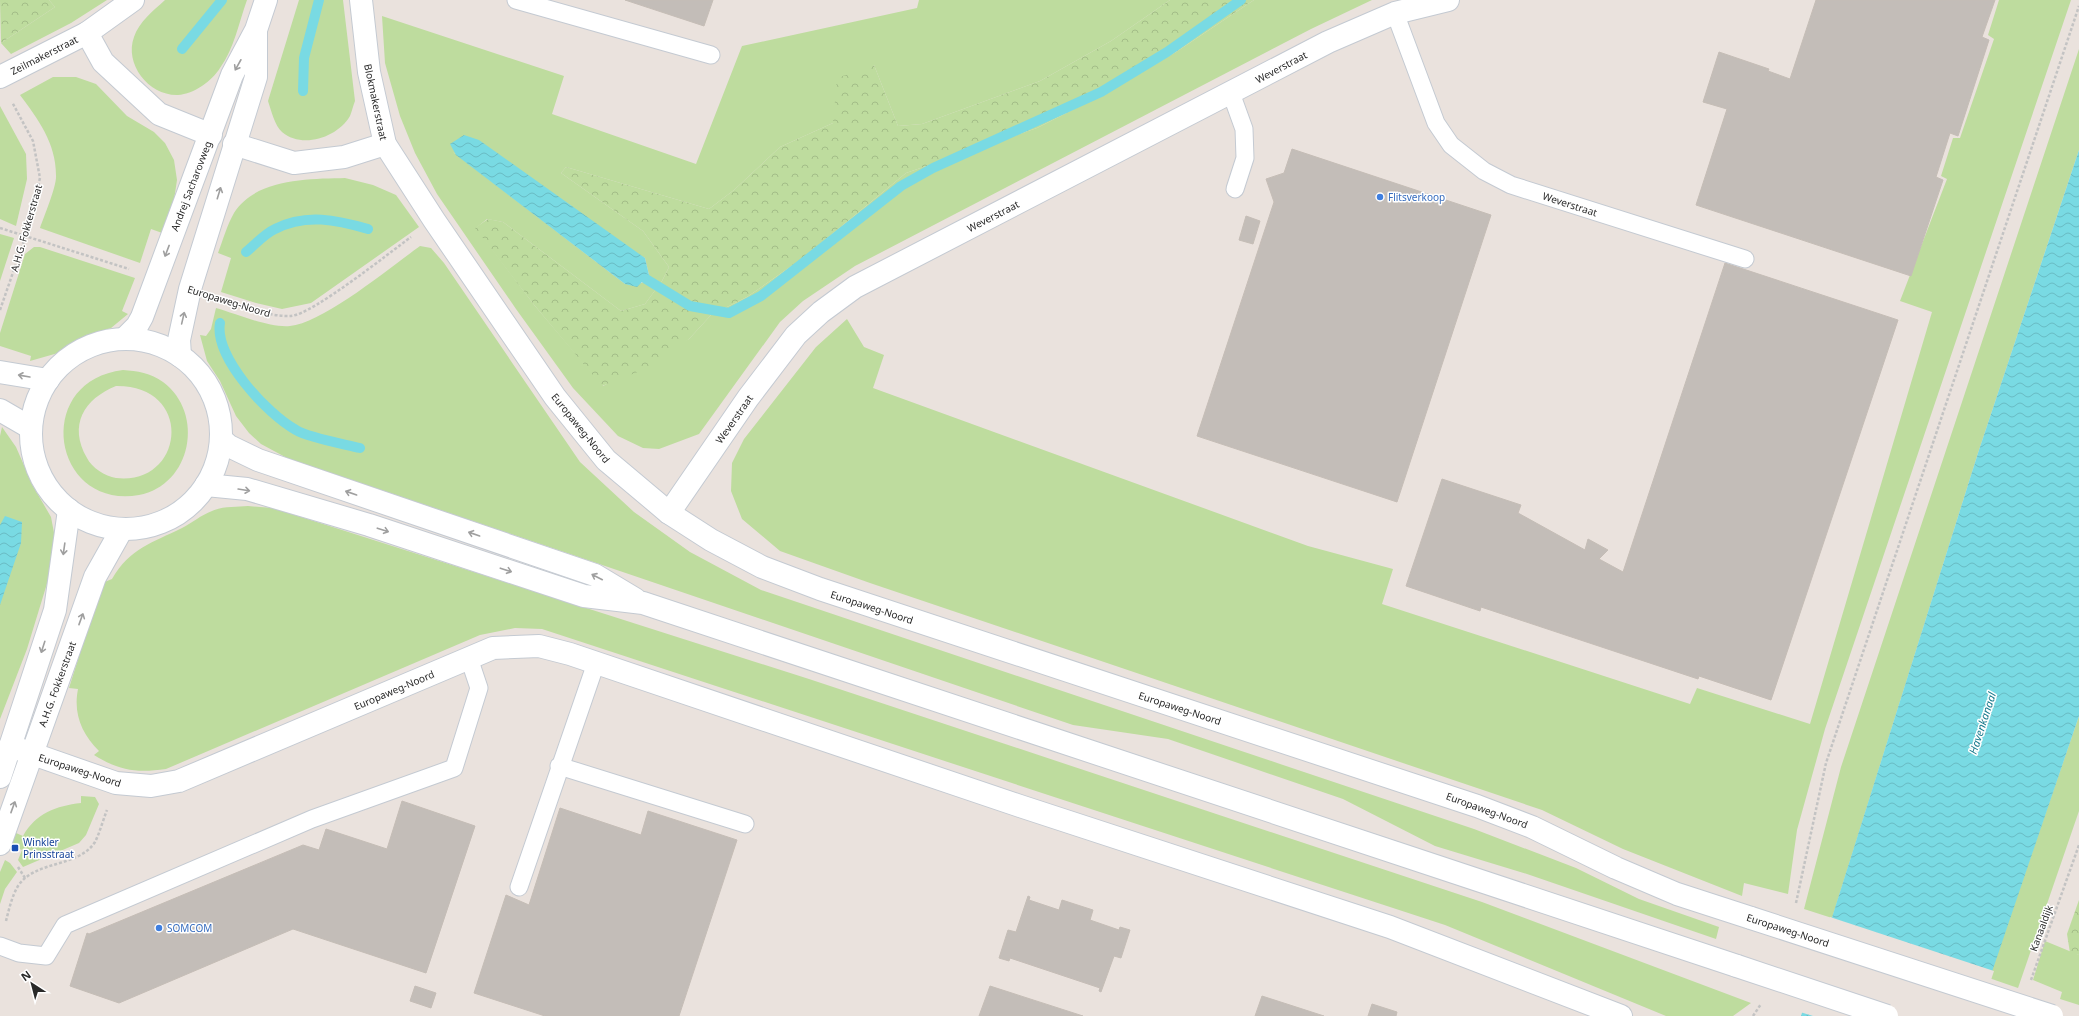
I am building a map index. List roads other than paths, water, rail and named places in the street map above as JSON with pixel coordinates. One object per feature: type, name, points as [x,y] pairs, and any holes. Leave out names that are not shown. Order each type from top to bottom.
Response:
[{"type":"street","name":"Zeilmakerstraat","points":[[0,77],[87,33],[133,0]]},
{"type":"street","name":"Andrej Sacharovweg","points":[[124,339],[137,326],[142,317],[232,75],[256,30],[266,0]]},
{"type":"street","name":"Blokmakerstraat","points":[[87,33],[103,62],[159,114],[234,144],[294,163],[344,157],[385,144],[369,72],[361,0]]},
{"type":"street","name":"Weverstraat","points":[[669,513],[748,398],[796,335],[839,298],[855,287],[1328,42],[1395,13],[1448,0]]},
{"type":"street","name":"Andrej Sacharovweg","points":[[180,356],[178,340],[190,289],[256,77],[256,30]]},
{"type":"street","name":"Europaweg-Noord","points":[[385,144],[434,220],[555,397],[606,460],[669,513],[710,540],[762,568],[820,589],[1477,806],[1532,827],[1616,868],[1677,894],[2052,1016]]},
{"type":"street","points":[[124,339],[144,341],[163,347],[180,356],[193,367],[211,392],[220,422],[221,439],[213,471],[206,486],[190,504],[170,518],[147,526],[122,529],[104,526],[86,520],[69,510],[58,500],[40,474],[31,444],[31,428],[36,403],[48,380],[62,364],[81,351],[101,342],[124,339]]},
{"type":"street","points":[[0,372],[48,380]]},
{"type":"street","points":[[0,410],[31,428]]},
{"type":"street","points":[[221,439],[229,446],[258,460],[595,575],[643,603]]},
{"type":"street","points":[[206,486],[247,489],[584,596],[643,603],[1887,1016]]},
{"type":"street","points":[[0,777],[55,610],[69,510]]},
{"type":"street","name":"A.H.G. Fokkerstraat","points":[[0,844],[95,577],[122,529]]},
{"type":"street","name":"Europaweg-Noord","points":[[10,746],[116,783],[151,786],[179,781],[493,648],[539,646],[596,663],[1012,803],[1390,927],[1621,1016]]},
{"type":"lane","points":[[516,0],[711,55]]},
{"type":"lane","name":"Weverstraat","points":[[1395,13],[1436,123],[1450,145],[1484,171],[1525,190],[1744,259]]},
{"type":"lane","points":[[1231,93],[1244,129],[1245,158],[1235,189]]},
{"type":"lane","points":[[0,946],[19,953],[46,956],[65,925],[312,819],[454,768],[479,688],[469,658]]},
{"type":"lane","points":[[519,887],[559,766],[596,663]]},
{"type":"lane","points":[[559,766],[745,824]]},
{"type":"water","points":[[464,135],[479,140],[645,258],[649,275],[637,287],[625,284],[456,155],[450,144]]},
{"type":"water","name":"Havenkanaal","points":[[2079,150],[2079,716],[1977,1016],[1801,1016],[1978,453]]},
{"type":"water","points":[[5,516],[22,522],[21,543],[0,605],[0,525]]},
{"type":"waterway","points":[[182,49],[222,0]]},
{"type":"waterway","points":[[303,91],[304,58],[319,0]]},
{"type":"waterway","points":[[646,279],[690,306],[729,313],[761,296],[901,186],[933,168],[1101,92],[1167,52],[1241,0]]},
{"type":"waterway","points":[[246,252],[271,231],[298,221],[333,221],[368,229]]},
{"type":"waterway","points":[[220,323],[220,337],[225,352],[234,368],[245,383],[271,411],[284,422],[302,433],[360,448]]},
{"type":"place","name":"Flitsverkoop","points":[[1380,197]]},
{"type":"place","name":"Winkler Prinsstraat","points":[[15,848]]},
{"type":"place","name":"SOMCOM","points":[[159,928]]}]
